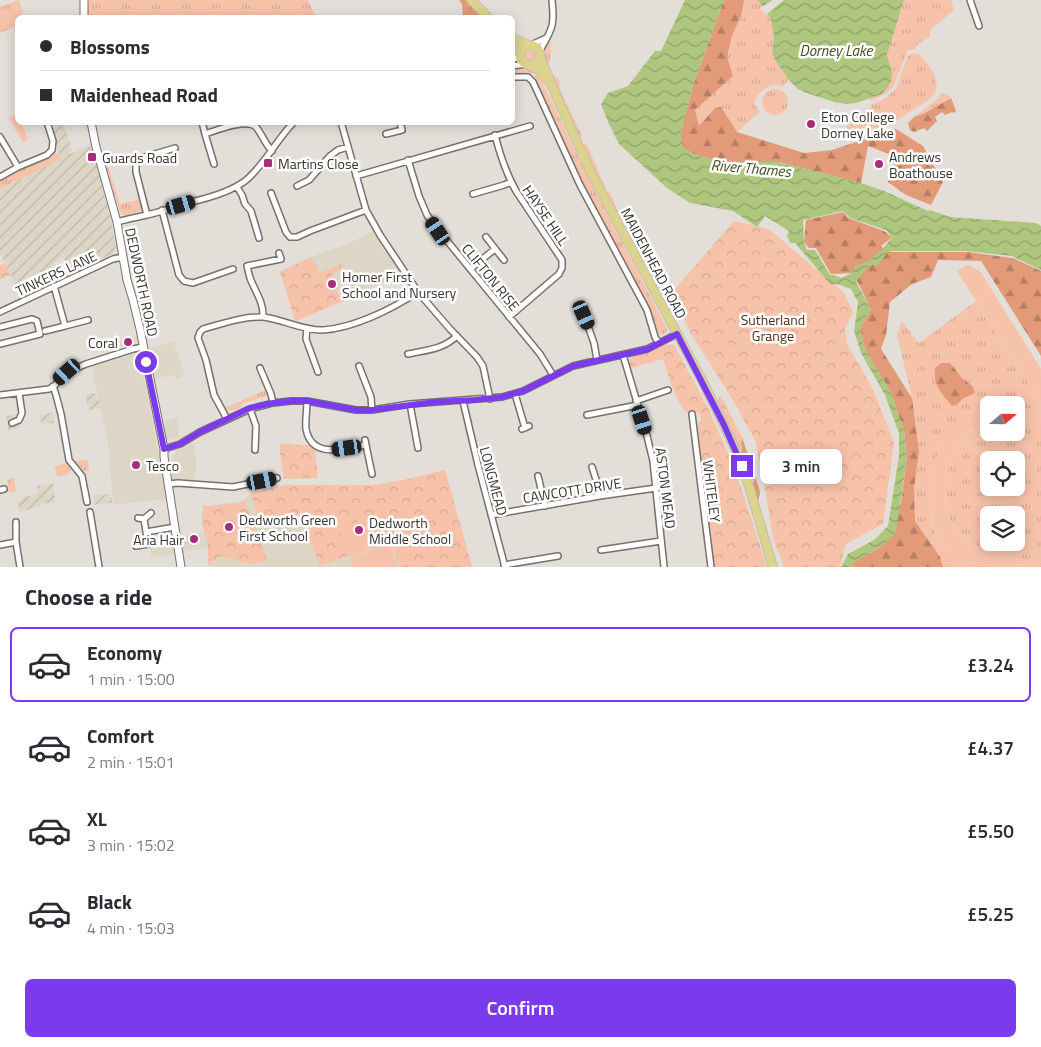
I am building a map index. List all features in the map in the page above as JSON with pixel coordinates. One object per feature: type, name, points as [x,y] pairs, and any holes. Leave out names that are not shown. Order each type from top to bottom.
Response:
[{"type":"main road","points":[[84,0],[84,15]]},
{"type":"main road","points":[[472,0],[486,15]]},
{"type":"main road","points":[[515,39],[536,47],[539,53],[538,59],[536,62],[528,64],[522,61],[515,49]]},
{"type":"main road","points":[[520,55],[522,49],[530,45]]},
{"type":"main road","name":"MAIDENHEAD ROAD","points":[[539,53],[550,84],[582,155],[711,398],[737,453],[773,567]]},
{"type":"main road","name":"MAIDENHEAD ROAD","points":[[528,64],[538,70],[550,84]]},
{"type":"main road","name":"DEDWORTH ROAD","points":[[92,125],[117,222],[127,280],[133,300],[164,449],[181,567]]},
{"type":"street","points":[[539,53],[554,21],[552,0]]},
{"type":"street","points":[[970,0],[979,26]]},
{"type":"street","points":[[530,45],[548,36]]},
{"type":"street","points":[[515,58],[520,55]]},
{"type":"street","points":[[515,66],[528,64]]},
{"type":"street","name":"MAIDENHEAD ROAD","points":[[515,77],[528,77],[533,82],[580,185],[647,310],[655,337],[659,343]]},
{"type":"street","points":[[0,177],[18,167],[48,155],[52,150],[52,141],[48,125]]},
{"type":"street","points":[[203,125],[215,161]]},
{"type":"street","points":[[205,134],[236,125]]},
{"type":"street","points":[[252,125],[272,151]]},
{"type":"street","points":[[117,222],[211,197],[236,187],[258,168],[292,125]]},
{"type":"street","points":[[342,125],[366,210],[380,235],[418,292],[483,366],[490,399]]},
{"type":"street","points":[[386,134],[402,130],[401,125]]},
{"type":"street","points":[[356,176],[530,126]]},
{"type":"street","name":"HAYSE HILL","points":[[494,136],[510,182],[562,260],[562,268],[559,274],[509,317]]},
{"type":"street","points":[[0,137],[18,167]]},
{"type":"street","points":[[299,184],[309,180],[330,156],[338,150],[348,147]]},
{"type":"street","points":[[147,215],[136,172],[136,164],[141,158],[173,150]]},
{"type":"street","name":"CLIFTON RISE","points":[[408,160],[427,215],[438,231],[540,354],[553,375]]},
{"type":"street","points":[[476,195],[510,182]]},
{"type":"street","points":[[236,187],[251,211],[259,238]]},
{"type":"street","points":[[271,193],[290,238],[297,238],[310,231],[366,210]]},
{"type":"street","points":[[162,210],[179,275],[184,281],[193,283],[230,268]]},
{"type":"street","points":[[256,230],[264,228]]},
{"type":"street","points":[[486,237],[504,260]]},
{"type":"street","points":[[470,269],[494,249]]},
{"type":"street","points":[[263,317],[262,303],[247,266],[281,259],[279,253]]},
{"type":"street","name":"TINKERS LANE","points":[[0,312],[113,259],[123,257]]},
{"type":"street","points":[[54,286],[65,326]]},
{"type":"street","points":[[227,418],[214,395],[206,360],[198,338],[203,329],[249,318],[263,317],[321,330],[342,327],[373,316],[418,292]]},
{"type":"street","points":[[584,315],[594,343],[597,360]]},
{"type":"street","points":[[0,327],[32,319],[37,321],[40,334],[0,344]]},
{"type":"street","points":[[45,331],[88,320]]},
{"type":"street","points":[[307,328],[306,339],[318,372]]},
{"type":"street","points":[[164,449],[180,444],[227,418],[250,408],[273,403],[307,401],[356,410],[372,410],[410,404],[490,399],[515,394],[573,366],[648,349],[677,334]]},
{"type":"street","points":[[412,354],[443,346],[456,336]]},
{"type":"street","points":[[0,395],[49,389],[67,372],[86,364],[143,347]]},
{"type":"street","name":"ASTON MEAD","points":[[623,355],[653,461],[664,567]]},
{"type":"street","points":[[359,366],[370,397],[372,410]]},
{"type":"street","points":[[260,368],[273,403]]},
{"type":"street","points":[[53,386],[61,414],[69,460],[82,476],[87,502]]},
{"type":"street","points":[[587,415],[637,403],[661,390],[668,390]]},
{"type":"street","points":[[12,423],[19,420],[22,413],[19,392]]},
{"type":"street","points":[[515,394],[525,428]]},
{"type":"street","points":[[307,401],[306,428],[309,438],[315,446],[328,451],[365,443],[372,474]]},
{"type":"street","name":"LONGMEAD","points":[[463,401],[505,566]]},
{"type":"street","points":[[410,404],[418,448]]},
{"type":"street","points":[[250,408],[256,426],[255,450]]},
{"type":"street","name":"WHITELEY","points":[[693,416],[711,567]]},
{"type":"street","points":[[592,467],[600,496]]},
{"type":"street","points":[[538,475],[545,506]]},
{"type":"street","points":[[168,484],[233,487],[277,478]]},
{"type":"street","name":"CAWCOTT DRIVE","points":[[491,515],[500,512],[656,488]]},
{"type":"street","points":[[90,512],[99,567]]},
{"type":"street","points":[[136,546],[148,544],[141,518],[151,513]]},
{"type":"street","points":[[16,522],[16,542],[20,567]]},
{"type":"street","points":[[146,532],[175,527]]},
{"type":"street","points":[[601,550],[661,541]]},
{"type":"street","points":[[0,545],[16,542]]},
{"type":"street","points":[[505,566],[558,556]]},
{"type":"shaded area","points":[[54,125],[64,125],[72,150],[69,152],[70,154],[90,145],[110,216],[116,248],[112,254],[71,272],[63,257],[54,263],[53,271],[43,276],[39,272],[15,284],[0,254],[0,189],[60,159],[52,128],[55,127]]},
{"type":"shaded area","name":"Homer First School and Nursery","points":[[373,231],[385,252],[388,253],[402,275],[297,321],[295,320],[280,272],[305,259],[348,244]]},
{"type":"shaded area","points":[[137,336],[138,342],[116,348],[114,342]]},
{"type":"shaded area","points":[[173,342],[185,376],[176,379],[175,375],[156,378],[149,348]]},
{"type":"shaded area","points":[[138,350],[166,499],[113,505],[108,443],[91,365]]},
{"type":"shaded area","points":[[95,393],[98,396],[101,409],[88,410],[86,394]]},
{"type":"shaded area","points":[[53,413],[54,423],[41,424],[40,414]]},
{"type":"shaded area","points":[[18,414],[20,428],[8,430],[6,416]]},
{"type":"shaded area","points":[[177,417],[179,438],[166,440],[164,421]]},
{"type":"shaded area","points":[[194,442],[195,483],[172,479],[170,466],[176,451]]},
{"type":"shaded area","name":"Dedworth Middle School","points":[[445,470],[472,567],[209,567],[208,548],[183,551],[181,536],[204,533],[202,520],[203,505],[240,502],[245,500],[251,493],[285,485],[373,485]]},
{"type":"shaded area","points":[[53,483],[55,502],[41,504],[40,507],[20,512],[17,501],[23,500],[22,497],[38,494],[37,486]]},
{"type":"shaded area","points":[[109,494],[112,497],[112,503],[94,505],[93,496]]},
{"type":"shaded area","points":[[173,544],[174,554],[151,558],[150,547]]},
{"type":"green space","points":[[19,0],[23,12],[22,15],[15,15],[15,27],[0,33],[0,6]]},
{"type":"green space","points":[[88,0],[308,0],[315,15],[87,15]]},
{"type":"green space","points":[[459,0],[467,0],[482,15],[463,15],[462,4]]},
{"type":"green space","points":[[724,0],[744,0],[742,13],[732,36],[728,52],[728,60],[733,76],[695,110],[699,126],[715,108],[721,107],[737,132],[804,153],[832,150],[896,129],[923,146],[943,182],[931,205],[906,195],[888,182],[897,157],[868,146],[861,183],[779,162],[720,162],[691,153],[682,146],[680,134],[693,86]]},
{"type":"green space","points":[[744,0],[758,0],[771,18],[774,38],[772,52],[775,60],[789,80],[783,86],[778,85],[765,88],[759,94],[754,103],[760,112],[737,132],[721,107],[715,109],[699,127],[695,110],[733,76],[728,60],[728,52],[732,36],[742,13]]},
{"type":"green space","points":[[904,0],[951,0],[954,10],[930,30],[930,37],[918,44],[915,49],[908,50],[893,87],[885,94],[870,101],[869,98],[882,94],[892,73],[887,55]]},
{"type":"green space","points":[[548,42],[551,42],[550,62],[546,63],[543,50]]},
{"type":"green space","points":[[530,48],[535,50],[537,55],[535,60],[530,62],[525,60],[523,55],[525,50]]},
{"type":"green space","points":[[913,53],[920,54],[934,73],[937,87],[934,94],[887,127],[853,139],[848,137],[847,126],[849,118],[855,113],[868,112],[871,105],[886,98],[896,88],[908,56]]},
{"type":"green space","points":[[515,68],[535,71],[531,74],[515,74]]},
{"type":"green space","points":[[549,71],[559,79],[560,90],[583,137],[578,137]]},
{"type":"green space","points":[[537,75],[549,95],[589,179],[667,328],[666,333],[663,335],[657,334],[649,308],[581,180],[537,85],[534,76]]},
{"type":"green space","points":[[775,89],[784,93],[788,102],[784,111],[775,115],[766,111],[762,102],[766,93]]},
{"type":"green space","points":[[941,93],[945,93],[951,98],[913,118],[937,99]]},
{"type":"green space","points":[[951,98],[956,111],[954,113],[945,115],[942,112],[935,117],[937,121],[927,131],[924,128],[914,132],[910,130],[908,123],[914,117]]},
{"type":"green space","points":[[15,115],[15,125],[23,125],[28,140],[23,142],[9,118]]},
{"type":"green space","points":[[586,142],[607,192],[610,192],[624,226],[583,147]]},
{"type":"green space","points":[[54,152],[61,159],[0,189],[0,179],[16,170],[45,160]]},
{"type":"green space","points":[[108,167],[120,204],[140,199],[141,211],[126,215],[120,212],[106,168]]},
{"type":"green space","points":[[843,212],[848,218],[884,231],[892,237],[881,246],[888,252],[967,252],[1013,258],[1041,271],[1041,356],[981,261],[938,260],[931,277],[912,284],[890,302],[886,335],[881,349],[912,398],[919,452],[914,488],[915,521],[940,557],[943,567],[852,567],[854,562],[879,548],[901,503],[907,457],[904,431],[891,393],[865,349],[860,329],[871,309],[853,273],[831,274],[816,248],[809,248],[804,242],[806,220]]},
{"type":"green space","name":"Sutherland Grange","points":[[734,221],[769,229],[844,293],[853,312],[845,329],[847,344],[873,389],[894,443],[883,524],[846,544],[840,567],[784,567],[773,538],[755,440],[730,395],[691,334],[672,292]]},
{"type":"green space","points":[[311,257],[315,265],[317,265],[319,273],[341,264],[343,268],[332,274],[334,279],[332,281],[339,295],[356,288],[359,294],[297,321],[295,320],[280,272]]},
{"type":"green space","points":[[5,263],[10,275],[0,279],[0,265]]},
{"type":"green space","points":[[968,265],[980,271],[1041,369],[1041,403],[957,271]]},
{"type":"green space","points":[[976,301],[1041,403],[1041,412],[1025,408],[1025,396],[980,396],[980,409],[972,411],[951,429],[940,447],[934,467],[930,494],[930,507],[935,533],[941,544],[953,556],[989,567],[943,567],[940,557],[915,521],[914,488],[919,452],[912,398],[897,335],[902,321],[919,343]]},
{"type":"green space","points":[[666,343],[667,345],[674,345],[708,408],[735,469],[767,567],[714,567],[697,425],[701,420],[699,413],[694,411],[687,413],[682,407],[672,388],[663,359],[631,368],[629,361],[633,356],[648,352]]},
{"type":"green space","points":[[941,363],[950,363],[962,378],[973,387],[975,393],[962,399],[957,405],[952,406],[939,389],[935,380],[935,368]]},
{"type":"green space","points":[[266,390],[267,396],[241,404],[242,407],[231,411],[225,408]]},
{"type":"green space","points":[[721,396],[742,437],[742,456],[718,402],[718,397]]},
{"type":"green space","points":[[1025,408],[1041,412],[1041,424],[1025,420]]},
{"type":"green space","points":[[979,409],[980,424],[957,444],[950,460],[944,485],[945,510],[957,531],[971,545],[980,548],[980,551],[990,551],[1041,567],[988,567],[961,560],[945,549],[936,534],[931,515],[930,494],[938,453],[945,436],[955,423],[970,412]]},
{"type":"green space","points":[[1025,420],[1041,424],[1041,567],[990,551],[1025,551],[1025,506],[980,506],[980,548],[971,545],[957,531],[945,510],[944,485],[950,460],[957,444],[980,424],[980,441],[1025,441]]},
{"type":"green space","points":[[742,437],[760,491],[758,504],[754,481],[742,456]]},
{"type":"green space","points":[[280,444],[312,445],[315,447],[318,478],[284,479]]},
{"type":"green space","points":[[88,460],[89,470],[85,471],[74,461]]},
{"type":"green space","points":[[66,463],[71,470],[68,475],[57,476],[55,466]]},
{"type":"green space","name":"Dedworth Middle School","points":[[445,470],[472,567],[399,567],[390,540],[320,566],[300,514],[262,526],[251,493],[285,485],[373,485]]},
{"type":"green space","points":[[14,478],[16,492],[9,493],[7,479]]},
{"type":"green space","name":"Dedworth Green First School","points":[[245,500],[268,561],[251,564],[220,556],[208,565],[208,543],[202,520],[203,505],[209,506]]},
{"type":"green space","name":"Dedworth Middle School","points":[[378,513],[387,531],[385,532],[389,542],[349,557],[345,547],[343,547],[341,541],[343,539],[339,529]]},
{"type":"green space","points":[[389,544],[398,566],[353,567],[350,558]]},
{"type":"water","name":"River Thames","points":[[685,0],[724,0],[693,86],[680,134],[683,146],[691,153],[720,162],[779,162],[861,183],[928,211],[950,217],[1036,223],[1041,226],[1041,270],[1012,256],[966,251],[892,251],[888,252],[876,267],[874,264],[868,266],[856,282],[871,309],[860,329],[865,349],[891,393],[904,431],[907,457],[896,533],[879,548],[854,562],[852,567],[841,567],[848,554],[874,540],[888,526],[899,456],[899,433],[885,395],[861,353],[854,331],[858,302],[851,289],[837,284],[831,285],[795,243],[790,243],[787,236],[789,231],[765,216],[757,227],[733,211],[690,203],[667,188],[619,144],[601,104],[608,93],[628,86],[655,51],[661,51]],"holes":[[[843,211],[850,218],[886,230],[892,237],[881,251],[869,261],[855,266],[850,274],[841,278],[830,275],[815,250],[807,250],[804,242],[803,220]]]},
{"type":"water","name":"Dorney Lake","points":[[758,0],[904,0],[887,55],[892,73],[891,81],[887,88],[882,94],[848,104],[834,102],[798,89],[775,60],[772,52],[774,38],[771,19]]},
{"type":"pier","points":[[773,0],[784,0],[766,15],[760,8]]},
{"type":"place","name":"Eton College Dorney Lake","points":[[811,124]]},
{"type":"place","name":"Guards Road","points":[[92,157]]},
{"type":"place","name":"Martins Close","points":[[268,163]]},
{"type":"place","name":"Andrews Boathouse","points":[[879,164]]},
{"type":"place","name":"Homer First School and Nursery","points":[[332,284]]},
{"type":"place","name":"Coral","points":[[128,342]]},
{"type":"place","name":"Tesco","points":[[136,465]]},
{"type":"place","name":"Dedworth Green First School","points":[[229,527]]},
{"type":"place","name":"Dedworth Middle School","points":[[359,530]]},
{"type":"place","name":"Aria Hair","points":[[194,539]]},
{"type":"route","points":[[146,362],[164,449],[180,444],[227,418],[250,408],[273,403],[307,401],[356,410],[372,410],[410,404],[502,397],[523,391],[573,366],[648,349],[677,334],[702,380],[742,466]]}]
